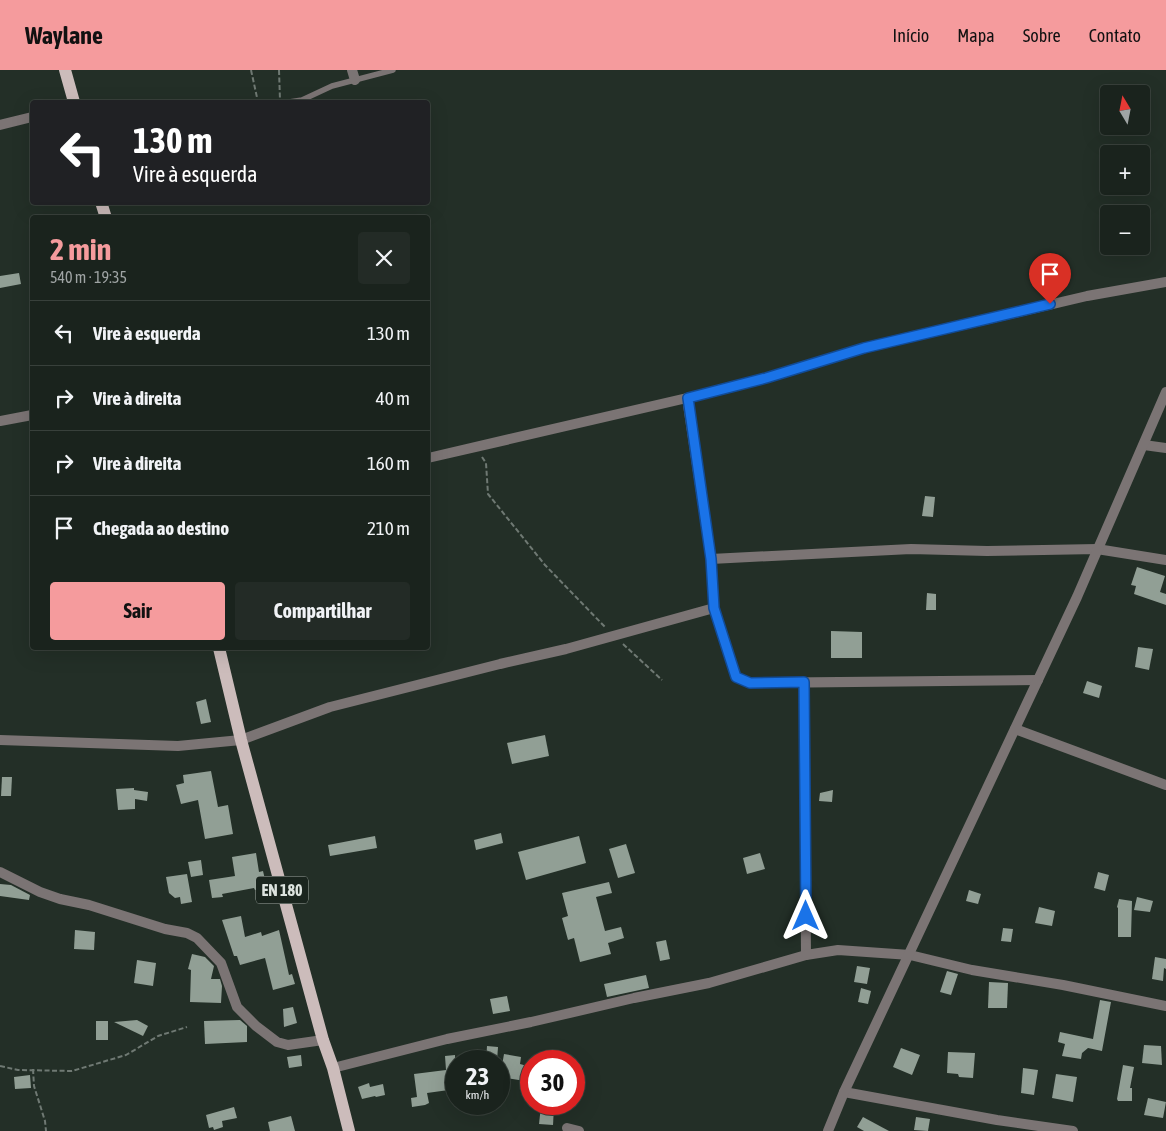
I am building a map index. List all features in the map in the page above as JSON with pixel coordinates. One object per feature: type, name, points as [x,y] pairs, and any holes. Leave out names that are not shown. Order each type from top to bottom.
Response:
[{"type":"main road","points":[[65,70],[73,100]]},
{"type":"main road","name":"EN 180","points":[[219,650],[241,740],[349,1131]]},
{"type":"street","points":[[0,125],[30,117]]},
{"type":"street","points":[[430,458],[688,398],[766,378],[864,348],[1088,296],[1166,282]]},
{"type":"street","points":[[828,1131],[844,1092],[1038,680],[1166,392]]},
{"type":"street","points":[[688,398],[711,559],[714,608],[736,677],[750,683],[1038,680]]},
{"type":"street","points":[[0,421],[30,415]]},
{"type":"street","points":[[1144,445],[1166,448]]},
{"type":"street","points":[[711,559],[911,549],[987,551],[1097,549],[1166,560]]},
{"type":"street","points":[[0,740],[178,746],[241,740],[330,707],[614,637],[714,608]]},
{"type":"street","points":[[804,682],[806,955]]},
{"type":"street","points":[[1015,729],[1166,785]]},
{"type":"street","points":[[0,872],[40,892],[60,899],[88,905],[165,929],[188,933],[197,938],[221,963],[238,1007],[256,1026],[277,1042],[288,1045],[323,1040]]},
{"type":"street","points":[[333,1068],[447,1039],[709,983],[806,955],[838,950],[910,955],[972,970],[1063,985],[1166,1006]]},
{"type":"street","points":[[844,1092],[997,1120],[1074,1131]]},
{"type":"street","points":[[567,1128],[579,1131]]},
{"type":"lane","points":[[302,100],[353,75],[393,70]]},
{"type":"path","points":[[251,70],[258,100]]},
{"type":"path","points":[[279,70],[280,100]]},
{"type":"path","points":[[476,447],[486,463],[488,494],[545,565],[614,637],[662,680]]},
{"type":"path","points":[[0,1066],[18,1070],[72,1071],[126,1055],[158,1036],[187,1027]]},
{"type":"path","points":[[33,1069],[34,1086],[45,1121],[46,1131]]},
{"type":"building","points":[[19,273],[21,284],[0,288],[0,276]]},
{"type":"building","points":[[925,496],[935,497],[933,517],[922,516]]},
{"type":"building","points":[[1137,567],[1165,576],[1160,592],[1166,594],[1166,605],[1134,594],[1136,586],[1131,585]]},
{"type":"building","points":[[927,593],[936,594],[936,610],[926,610]]},
{"type":"building","points":[[831,631],[862,632],[862,658],[831,658]]},
{"type":"building","points":[[1138,647],[1153,649],[1149,670],[1135,667]]},
{"type":"building","points":[[1087,681],[1102,686],[1099,698],[1083,693]]},
{"type":"building","points":[[206,699],[211,722],[201,724],[196,702]]},
{"type":"building","points":[[545,735],[549,756],[512,764],[507,743]]},
{"type":"building","points":[[211,771],[218,807],[228,805],[233,834],[205,839],[198,800],[181,804],[176,785],[184,783],[183,775]]},
{"type":"building","points":[[2,777],[12,777],[11,796],[1,796]]},
{"type":"building","points":[[134,788],[134,790],[148,792],[147,801],[135,799],[135,809],[118,810],[116,789]]},
{"type":"building","points":[[833,790],[832,802],[819,801],[820,793]]},
{"type":"building","points":[[501,833],[503,843],[476,850],[474,840]]},
{"type":"building","points":[[375,836],[377,848],[330,856],[328,845]]},
{"type":"building","points":[[579,836],[586,863],[526,880],[518,852]]},
{"type":"building","points":[[626,844],[635,873],[618,878],[609,849]]},
{"type":"building","points":[[256,853],[259,872],[263,871],[267,888],[255,890],[254,888],[222,894],[223,897],[212,898],[209,880],[235,876],[232,857]]},
{"type":"building","points":[[760,853],[765,869],[747,874],[743,858]]},
{"type":"building","points":[[201,860],[203,875],[191,877],[188,862]]},
{"type":"building","points":[[1098,872],[1109,875],[1105,891],[1094,888]]},
{"type":"building","points":[[187,874],[192,902],[181,904],[180,897],[175,898],[169,893],[166,877]]},
{"type":"building","points":[[609,882],[612,893],[596,897],[605,931],[621,927],[624,938],[608,943],[611,954],[580,962],[574,938],[568,940],[562,918],[568,916],[562,893]]},
{"type":"building","points":[[0,884],[11,885],[30,895],[29,900],[0,896]]},
{"type":"building","points":[[969,890],[981,894],[978,904],[966,901]]},
{"type":"building","points":[[1137,897],[1153,901],[1150,912],[1134,910]]},
{"type":"building","points":[[1119,899],[1132,901],[1131,937],[1118,937],[1117,907]]},
{"type":"building","points":[[1039,907],[1055,911],[1052,926],[1035,923]]},
{"type":"building","points":[[241,916],[245,937],[261,932],[262,936],[279,930],[289,975],[292,974],[295,984],[273,990],[265,958],[240,965],[237,956],[234,956],[222,920]]},
{"type":"building","points":[[1003,928],[1013,929],[1011,942],[1001,941]]},
{"type":"building","points":[[75,930],[95,932],[94,950],[74,949]]},
{"type":"building","points":[[666,940],[670,959],[660,961],[656,942]]},
{"type":"building","points":[[192,954],[205,957],[214,966],[211,979],[220,979],[222,986],[221,1003],[190,1002],[191,970],[188,969]]},
{"type":"building","points":[[1155,957],[1166,959],[1163,981],[1152,979]]},
{"type":"building","points":[[137,960],[156,963],[153,986],[134,983]]},
{"type":"building","points":[[857,966],[870,968],[867,984],[854,982]]},
{"type":"building","points":[[947,971],[958,974],[951,995],[940,992]]},
{"type":"building","points":[[646,975],[649,988],[607,997],[604,984]]},
{"type":"building","points":[[989,982],[1008,983],[1007,1008],[988,1008]]},
{"type":"building","points":[[861,988],[871,991],[868,1004],[858,1002]]},
{"type":"building","points":[[507,996],[510,1011],[493,1014],[490,999]]},
{"type":"building","points":[[1100,1000],[1111,1002],[1102,1051],[1088,1048],[1082,1053],[1081,1059],[1062,1056],[1065,1044],[1058,1042],[1060,1032],[1093,1039]]},
{"type":"building","points":[[293,1007],[297,1023],[284,1027],[283,1009]]},
{"type":"building","points":[[137,1020],[148,1026],[143,1036],[114,1022]]},
{"type":"building","points":[[240,1020],[247,1026],[247,1042],[205,1044],[204,1021]]},
{"type":"building","points":[[96,1021],[108,1021],[108,1040],[96,1040]]},
{"type":"building","points":[[1144,1045],[1161,1046],[1162,1065],[1142,1063]]},
{"type":"building","points":[[487,1046],[498,1047],[498,1050],[487,1050]]},
{"type":"building","points":[[901,1048],[920,1055],[912,1075],[893,1067]]},
{"type":"building","points":[[948,1052],[975,1053],[973,1078],[959,1077],[958,1074],[947,1073]]},
{"type":"building","points":[[301,1055],[302,1066],[289,1068],[287,1057]]},
{"type":"building","points":[[510,1055],[520,1057],[520,1080],[510,1079]]},
{"type":"building","points":[[1123,1065],[1134,1067],[1130,1088],[1132,1088],[1132,1101],[1118,1101],[1117,1099]]},
{"type":"building","points":[[1023,1068],[1038,1070],[1034,1095],[1021,1093]]},
{"type":"building","points":[[445,1070],[445,1091],[427,1093],[429,1103],[412,1107],[411,1098],[417,1097],[414,1074]]},
{"type":"building","points":[[1056,1074],[1077,1077],[1073,1102],[1052,1098]]},
{"type":"building","points":[[30,1075],[31,1088],[15,1089],[14,1077]]},
{"type":"building","points":[[369,1083],[370,1087],[383,1084],[385,1095],[362,1099],[358,1087]]},
{"type":"building","points":[[1148,1098],[1166,1102],[1163,1118],[1144,1115]]},
{"type":"building","points":[[234,1107],[237,1118],[222,1121],[223,1127],[214,1130],[213,1127],[209,1128],[206,1115]]},
{"type":"building","points":[[540,1115],[554,1115],[553,1125],[539,1124]]},
{"type":"building","points":[[291,1116],[295,1131],[270,1131],[268,1122]]},
{"type":"building","points":[[863,1117],[889,1131],[864,1131],[857,1127]]},
{"type":"building","points":[[916,1117],[930,1119],[928,1131],[914,1130]]},
{"type":"route","points":[[806,916],[804,682],[750,683],[736,677],[714,608],[711,559],[688,398],[766,378],[864,348],[1050,304]]}]
